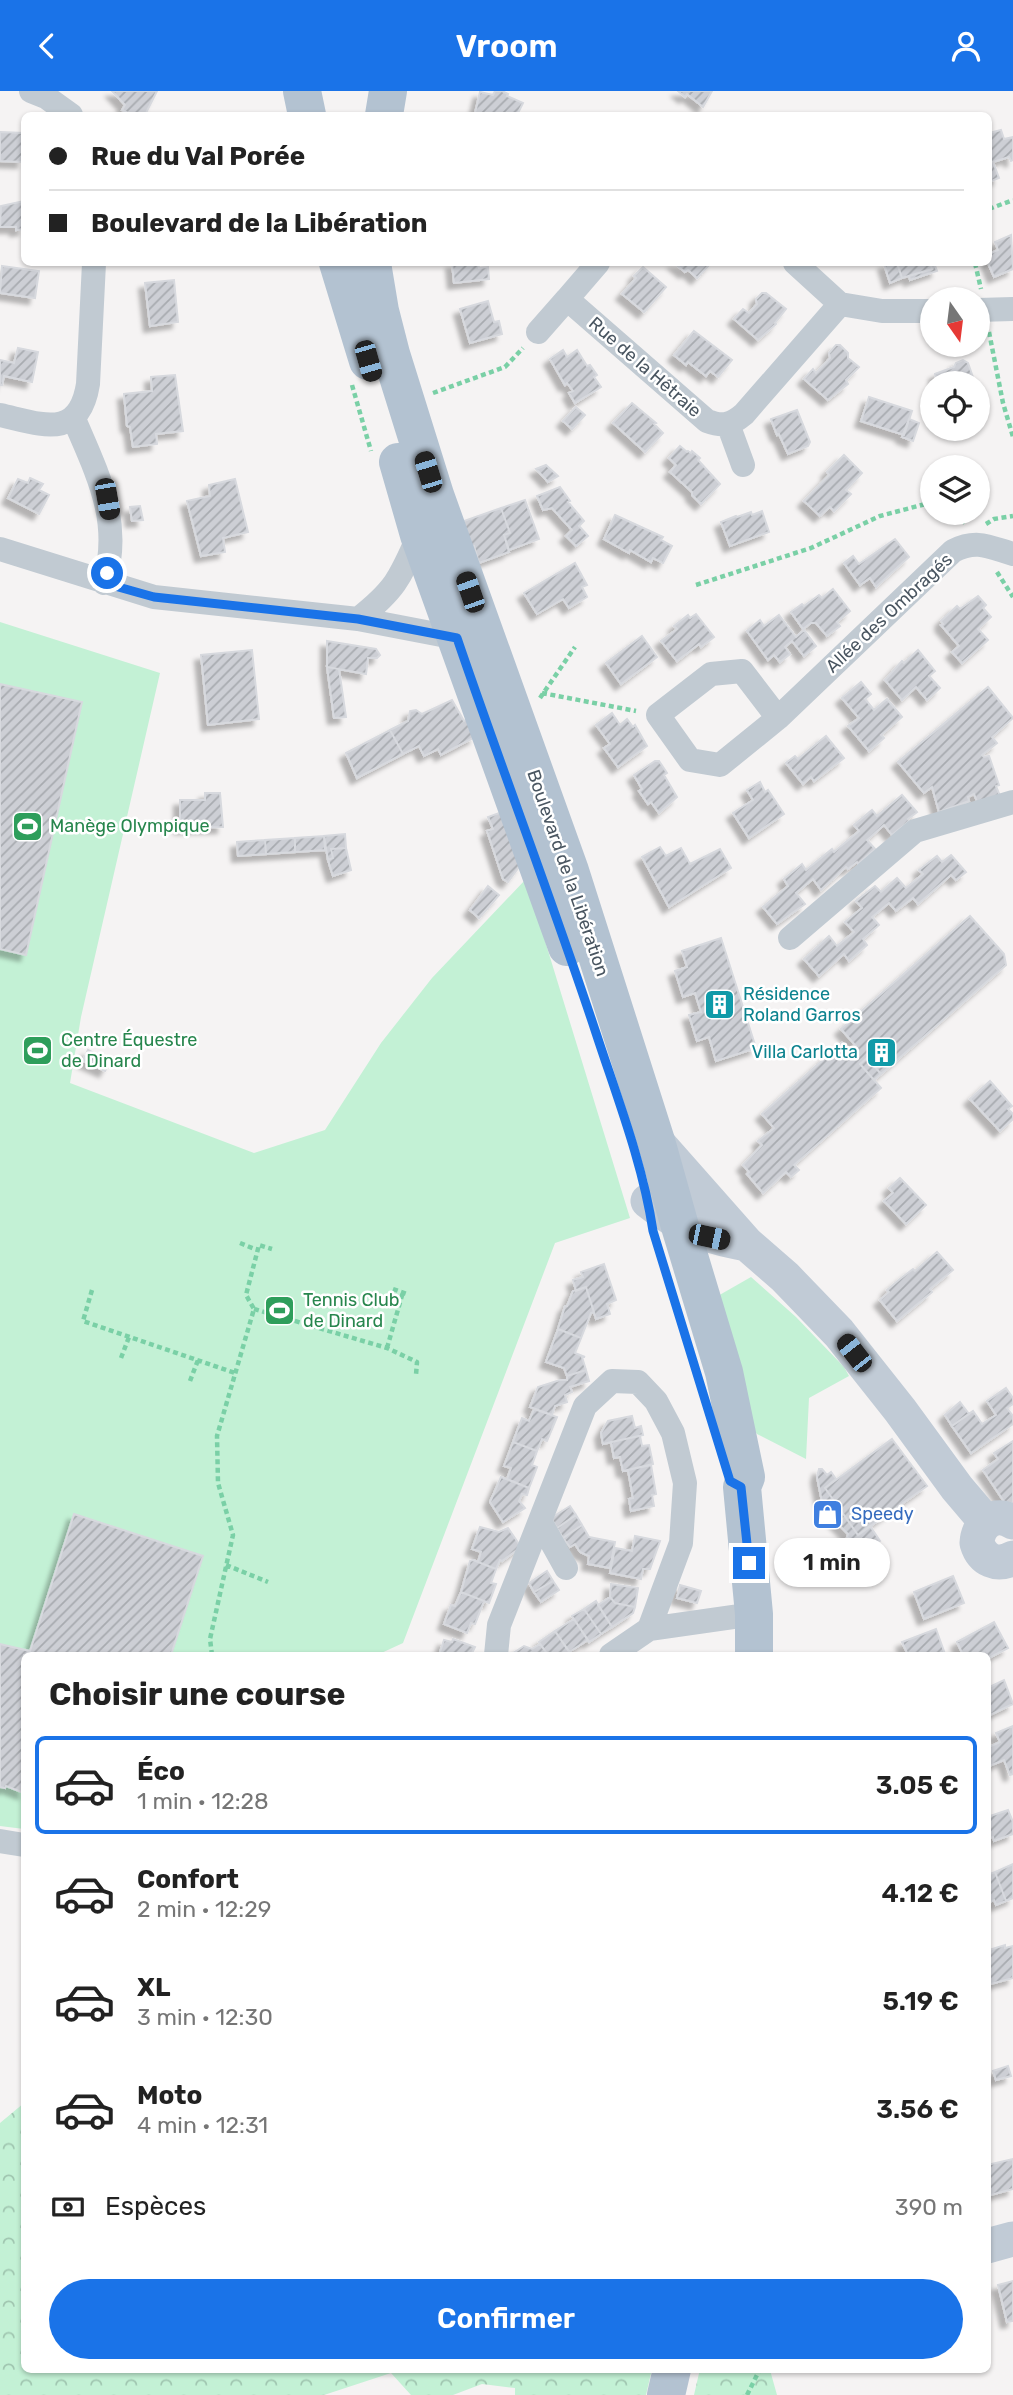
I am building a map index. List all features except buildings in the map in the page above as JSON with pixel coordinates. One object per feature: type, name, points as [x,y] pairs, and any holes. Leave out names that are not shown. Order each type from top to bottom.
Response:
[{"type":"main road","points":[[302,91],[306,112]]},
{"type":"main road","points":[[384,112],[388,91]]},
{"type":"main road","name":"Boulevard de la Libération","points":[[339,266],[419,534],[554,907],[615,1090],[649,1201],[653,1231],[730,1481],[741,1487]]},
{"type":"main road","name":"Boulevard de la Libération","points":[[372,266],[380,311],[405,401],[435,495],[570,871],[656,1140],[724,1372],[746,1477],[741,1487],[754,1614],[754,1652]]},
{"type":"main road","points":[[656,1140],[747,1244],[785,1277],[839,1333],[900,1410],[957,1489],[999,1522],[978,1535],[979,1550],[991,1561],[1012,1562]]},
{"type":"main road","points":[[649,1201],[679,1223],[709,1237],[747,1244]]},
{"type":"main road","points":[[701,1297],[706,1268],[712,1258],[747,1244]]},
{"type":"main road","points":[[991,2245],[1013,2239]]},
{"type":"main road","points":[[666,2395],[671,2373]]},
{"type":"street","points":[[31,91],[46,97],[67,112]]},
{"type":"street","points":[[0,415],[47,425],[62,424],[74,419],[85,403],[94,266]]},
{"type":"street","points":[[538,332],[595,266]]},
{"type":"street","points":[[797,266],[841,304],[882,311],[920,311]]},
{"type":"street","name":"Rue de la Hêtraie","points":[[567,299],[707,421],[720,426],[728,424]]},
{"type":"street","points":[[743,465],[728,424],[744,414],[841,304]]},
{"type":"street","points":[[990,310],[1013,309]]},
{"type":"street","points":[[74,419],[107,499],[111,524],[104,583]]},
{"type":"street","points":[[358,619],[395,587],[419,534]]},
{"type":"street","name":"Allée des Ombragés","points":[[658,715],[690,760],[720,765],[778,717],[953,551],[967,544],[978,544],[1013,554]]},
{"type":"street","points":[[0,549],[154,597],[358,619],[457,638]]},
{"type":"street","points":[[658,715],[711,674],[741,671],[778,717]]},
{"type":"street","points":[[790,938],[915,831],[1013,802]]},
{"type":"street","points":[[496,1652],[499,1625],[585,1406],[609,1370],[638,1383],[656,1401],[673,1433],[685,1483],[681,1543],[649,1629]]},
{"type":"street","points":[[541,1523],[566,1568]]},
{"type":"street","points":[[615,1652],[649,1629],[754,1614]]},
{"type":"street","points":[[0,1841],[21,1844]]},
{"type":"path","points":[[992,208],[1013,200]]},
{"type":"path","points":[[975,266],[979,287]]},
{"type":"path","points":[[405,401],[505,367],[538,332]]},
{"type":"path","points":[[990,345],[1013,437]]},
{"type":"path","points":[[696,585],[811,548],[880,516],[920,505]]},
{"type":"path","points":[[980,528],[994,519],[1013,516]]},
{"type":"path","points":[[542,693],[575,647]]},
{"type":"path","points":[[504,689],[542,693],[658,715]]},
{"type":"path","points":[[240,1243],[257,1250]]},
{"type":"path","points":[[272,1249],[259,1245],[257,1250],[246,1295],[254,1309],[387,1348],[417,1362],[416,1375]]},
{"type":"path","points":[[387,1348],[405,1293],[393,1289]]},
{"type":"path","points":[[92,1290],[83,1321],[235,1373]]},
{"type":"path","points":[[212,1652],[210,1639],[233,1535],[218,1483],[217,1436],[254,1309]]},
{"type":"path","points":[[121,1358],[129,1337]]},
{"type":"path","points":[[190,1381],[198,1360]]},
{"type":"path","points":[[226,1565],[268,1582]]},
{"type":"path","points":[[747,2395],[758,2373]]},
{"type":"green space","name":"Tennis Club de Dinard","points":[[0,622],[160,673],[81,1017],[70,1083],[254,1153],[325,1130],[381,1043],[432,978],[526,879],[630,1218],[555,1243],[403,1643],[384,1652],[21,1652],[21,1829],[0,1826]]},
{"type":"green space","points":[[751,1277],[796,1317],[844,1367],[849,1376],[809,1398],[806,1459],[757,1434],[747,1420],[716,1297]]},
{"type":"green space","points":[[21,2106],[21,2373],[391,2373],[324,2395],[0,2395],[0,2123]]},
{"type":"green space","points":[[391,2373],[651,2373],[646,2395],[515,2395],[515,2388],[482,2384],[453,2395],[411,2395]]},
{"type":"green space","points":[[699,2373],[771,2373],[777,2395],[694,2395]]},
{"type":"place","name":"Manège Olympique","points":[[27,826]]},
{"type":"place","name":"Résidence Roland Garros","points":[[720,1004]]},
{"type":"place","name":"Centre Équestre de Dinard","points":[[38,1050]]},
{"type":"place","name":"Villa Carlotta","points":[[881,1052]]},
{"type":"place","name":"Tennis Club de Dinard","points":[[280,1310]]},
{"type":"place","name":"Speedy","points":[[828,1514]]},
{"type":"route","points":[[107,573],[104,583],[154,597],[244,609],[358,619],[457,638],[554,907],[615,1090],[649,1201],[653,1231],[730,1481],[741,1487],[749,1563]]}]
